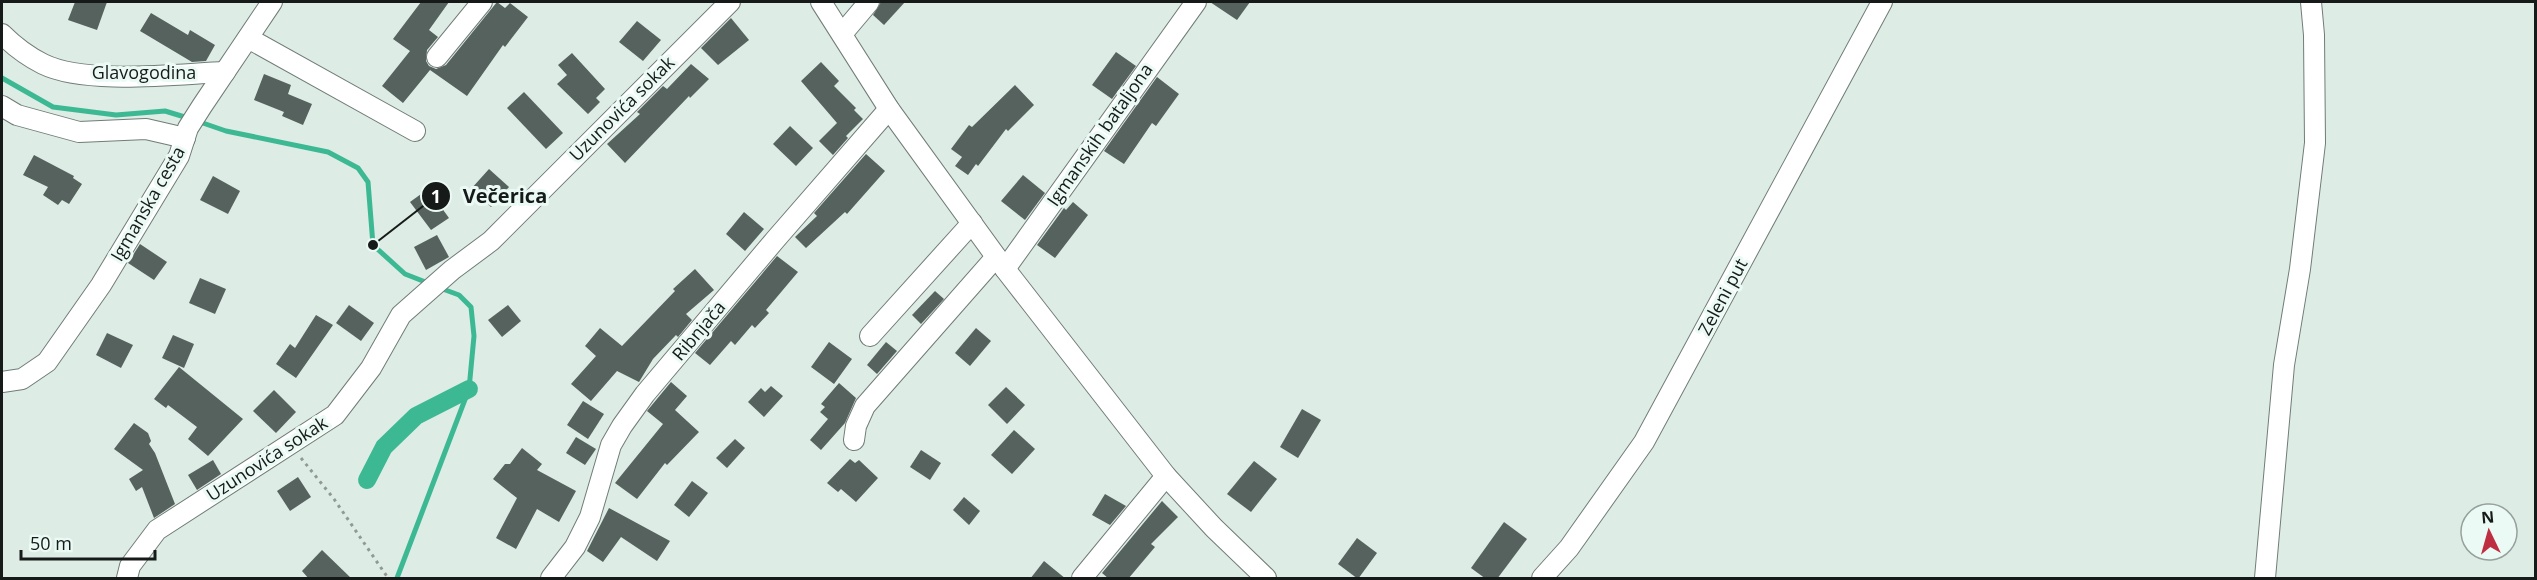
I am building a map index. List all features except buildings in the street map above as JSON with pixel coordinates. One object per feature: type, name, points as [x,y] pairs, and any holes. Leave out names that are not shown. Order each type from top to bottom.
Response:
[{"type":"street","name":"Igmanska cesta","points":[[2,382],[22,379],[47,362],[101,285],[180,156],[187,133],[202,106],[272,2]]},
{"type":"street","points":[[437,57],[482,2]]},
{"type":"street","name":"Uzunovića sokak","points":[[128,579],[130,566],[158,530],[335,415],[371,368],[401,315],[452,270],[492,241],[730,2]]},
{"type":"street","points":[[821,2],[889,109],[1001,263],[1166,476],[1214,528],[1266,578]]},
{"type":"street","points":[[842,34],[869,2]]},
{"type":"street","name":"Igmanskih bataljona","points":[[854,440],[856,426],[866,406],[1001,263],[1196,2]]},
{"type":"street","name":"Zeleni put","points":[[1542,579],[1569,548],[1644,442],[1882,2]]},
{"type":"street","points":[[2265,579],[2284,365],[2300,269],[2314,143],[2314,35],[2311,2]]},
{"type":"street","name":"Glavogodina","points":[[2,34],[42,64],[59,70],[111,76],[225,72]]},
{"type":"street","points":[[248,38],[415,131]]},
{"type":"street","points":[[2,106],[16,115],[79,132],[146,129],[187,133]]},
{"type":"street","name":"Ribnjača","points":[[551,579],[575,547],[590,517],[611,445],[645,394],[889,109]]},
{"type":"street","points":[[870,336],[972,223]]},
{"type":"street","points":[[1082,579],[1166,476]]},
{"type":"path","points":[[290,446],[334,499],[388,577]]},
{"type":"waterway","points":[[2,78],[53,107],[116,115],[165,111],[188,118]]},
{"type":"waterway","points":[[197,121],[226,131],[328,152],[358,168],[368,182],[373,245],[405,274],[428,283]]},
{"type":"waterway","points":[[397,578],[469,389],[474,336],[471,307],[459,295],[440,288]]},
{"type":"waterway","points":[[367,480],[384,447],[416,416],[469,389]]},
{"type":"place","name":"Večerica","points":[[373,245]]}]
